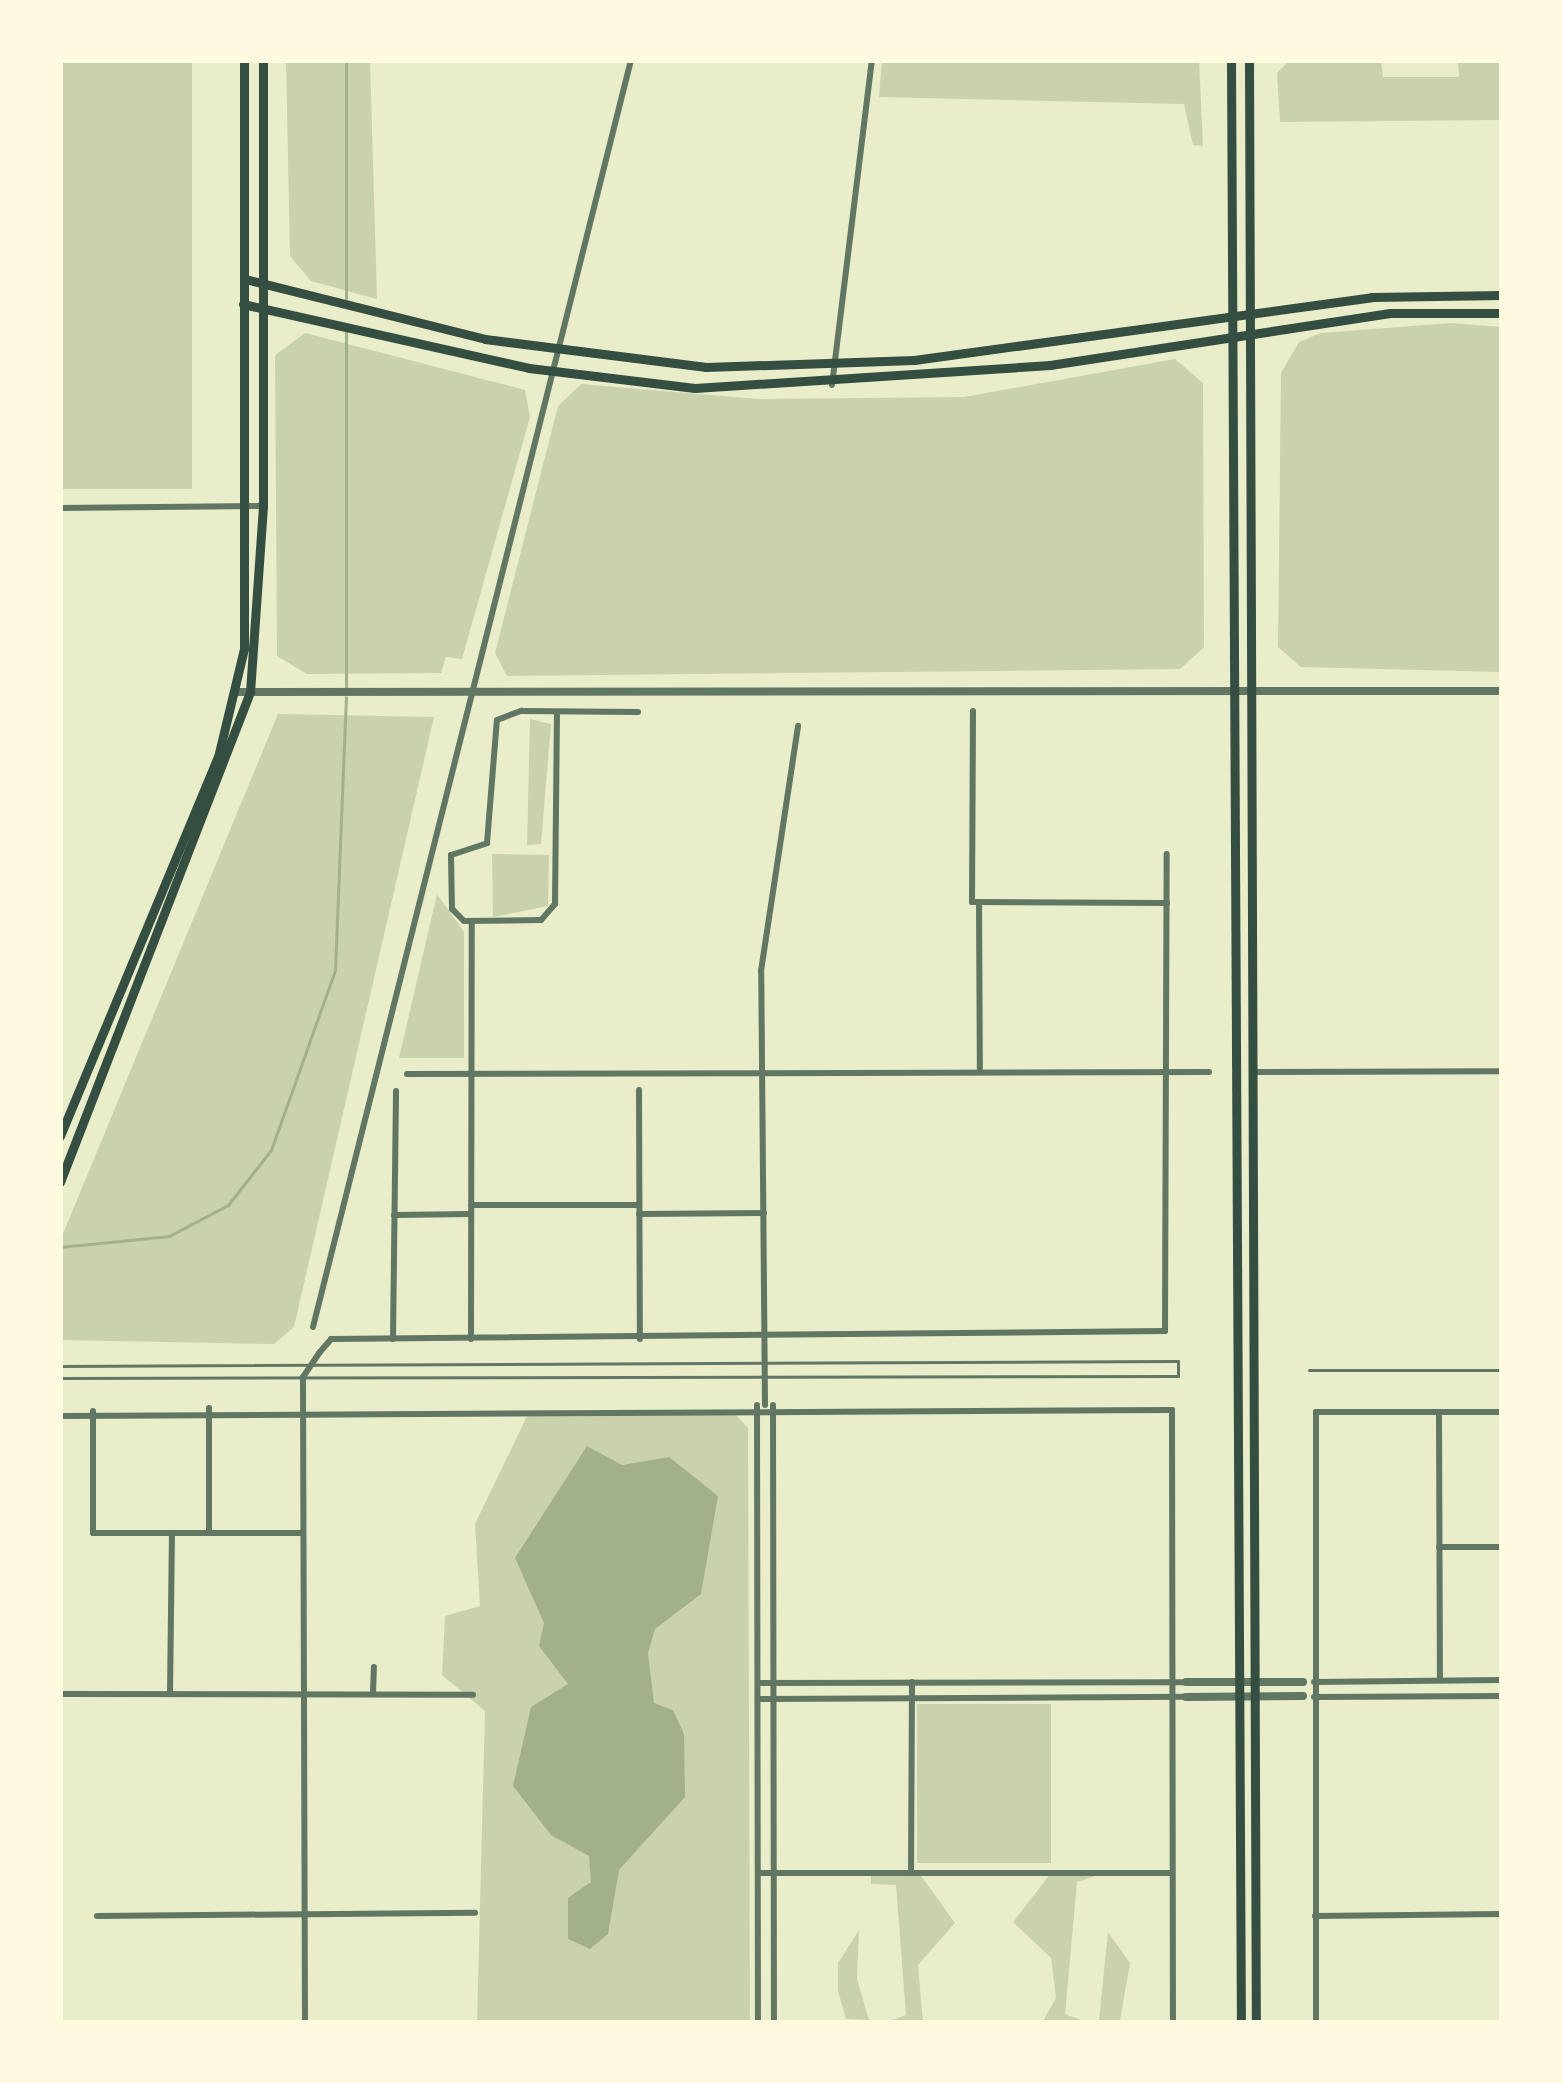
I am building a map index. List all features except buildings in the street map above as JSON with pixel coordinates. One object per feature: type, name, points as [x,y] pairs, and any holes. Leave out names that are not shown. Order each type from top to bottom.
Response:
[{"type":"main road","points":[[60,1136],[187,839],[236,692],[246,506],[244,60]]},
{"type":"main road","points":[[60,1181],[250,692],[263,506],[263,60]]},
{"type":"main road","points":[[1231,60],[1241,2023]]},
{"type":"main road","points":[[1249,60],[1256,2023]]},
{"type":"main road","points":[[244,279],[371,315],[559,351],[834,366],[1252,316],[1385,295],[1502,295]]},
{"type":"main road","points":[[243,304],[371,336],[554,372],[695,388],[832,385],[1252,331],[1502,314]]},
{"type":"main road","points":[[1239,1370],[1253,1370]]},
{"type":"street","points":[[313,1327],[631,60]]},
{"type":"street","points":[[832,385],[872,60]]},
{"type":"street","points":[[60,508],[263,506]]},
{"type":"street","points":[[236,692],[1502,691]]},
{"type":"street","points":[[973,711],[980,1072]]},
{"type":"street","points":[[557,712],[554,904],[542,920],[472,922],[452,909],[452,855],[488,843],[489,730],[503,714],[557,712],[638,712]]},
{"type":"street","points":[[758,2023],[765,1405],[761,971],[797,725]]},
{"type":"street","points":[[305,2023],[302,1377],[310,1366],[331,1340],[765,1339],[1165,1331],[1167,854]]},
{"type":"street","points":[[979,902],[1167,903]]},
{"type":"street","points":[[472,922],[472,1339]]},
{"type":"street","points":[[1253,1072],[1502,1071]]},
{"type":"street","points":[[407,1074],[1209,1072]]},
{"type":"street","points":[[639,1090],[640,1339]]},
{"type":"street","points":[[393,1339],[396,1091]]},
{"type":"street","points":[[394,1215],[471,1210],[764,1213]]},
{"type":"street","points":[[765,1405],[774,1683],[774,2023]]},
{"type":"street","points":[[60,1416],[208,1408],[765,1405],[1172,1410],[1173,2023]]},
{"type":"street","points":[[208,1408],[208,1533]]},
{"type":"street","points":[[93,1412],[93,1532],[303,1533]]},
{"type":"street","points":[[1316,2023],[1308,1682],[1316,1412],[1502,1412]]},
{"type":"street","points":[[1439,1412],[1440,1680]]},
{"type":"street","points":[[170,1694],[172,1533]]},
{"type":"street","points":[[1439,1547],[1502,1547]]},
{"type":"street","points":[[373,1694],[374,1666]]},
{"type":"street","points":[[759,1683],[1502,1680]]},
{"type":"street","points":[[910,1873],[912,1682]]},
{"type":"street","points":[[60,1694],[473,1695]]},
{"type":"street","points":[[759,1699],[1502,1696]]},
{"type":"street","points":[[759,1873],[1172,1873]]},
{"type":"street","points":[[97,1916],[475,1913]]},
{"type":"street","points":[[1315,1916],[1502,1914]]},
{"type":"lane","points":[[60,1366],[765,1370],[1178,1376],[1178,1361],[765,1370],[60,1378]]},
{"type":"lane","points":[[1309,1370],[1502,1370]]},
{"type":"shaded area","points":[[60,60],[192,60],[192,489],[60,489]]},
{"type":"shaded area","points":[[286,60],[370,60],[377,299],[311,281],[290,256]]},
{"type":"shaded area","points":[[882,60],[1199,60],[1203,146],[1193,145],[1184,104],[879,97]]},
{"type":"shaded area","points":[[1290,60],[1381,60],[1383,77],[1459,77],[1458,60],[1502,60],[1502,120],[1280,122],[1277,73]]},
{"type":"shaded area","points":[[1451,323],[1502,327],[1502,672],[1301,667],[1278,647],[1281,373],[1299,342],[1321,333]]},
{"type":"shaded area","points":[[305,333],[525,390],[530,417],[462,659],[446,657],[441,673],[307,674],[277,656],[275,355]]},
{"type":"shaded area","points":[[1175,359],[1203,383],[1204,647],[1180,669],[507,676],[495,653],[558,406],[581,384],[758,399],[964,397]]},
{"type":"shaded area","points":[[278,714],[434,717],[294,1327],[274,1344],[60,1340],[60,1241]]},
{"type":"shaded area","points":[[530,719],[551,724],[541,844],[527,845]]},
{"type":"shaded area","points":[[492,854],[549,855],[548,906],[493,917]]},
{"type":"shaded area","points":[[437,894],[464,932],[464,1058],[399,1058]]},
{"type":"shaded area","points":[[528,1414],[736,1415],[748,1428],[750,2023],[477,2023],[485,1711],[442,1675],[445,1616],[480,1606],[475,1524]]},
{"type":"shaded area","points":[[587,1446],[622,1465],[669,1457],[718,1496],[701,1594],[655,1629],[648,1653],[654,1703],[673,1710],[684,1734],[685,1797],[619,1870],[608,1934],[590,1949],[568,1939],[568,1898],[591,1882],[589,1856],[551,1835],[513,1786],[531,1707],[568,1684],[539,1646],[544,1623],[515,1558]]},
{"type":"shaded area","points":[[917,1704],[1051,1704],[1051,1863],[917,1863]]},
{"type":"shaded area","points":[[871,1873],[919,1873],[955,1923],[918,1965],[923,2023],[885,2023],[906,2015],[896,1885],[871,1884]]},
{"type":"shaded area","points":[[1051,1873],[1104,1873],[1077,1882],[1065,2014],[1089,2023],[1042,2023],[1056,1998],[1051,1958],[1013,1922]]},
{"type":"shaded area","points":[[859,1930],[857,1979],[869,2020],[846,2019],[838,1991],[838,1963]]},
{"type":"shaded area","points":[[1108,1932],[1130,1963],[1120,2020],[1099,2020]]},
{"type":"waterway","points":[[346,60],[346,298]]},
{"type":"waterway","points":[[346,331],[346,688]]},
{"type":"waterway","points":[[60,1247],[169,1236],[228,1205],[271,1150],[335,970],[346,697]]}]
